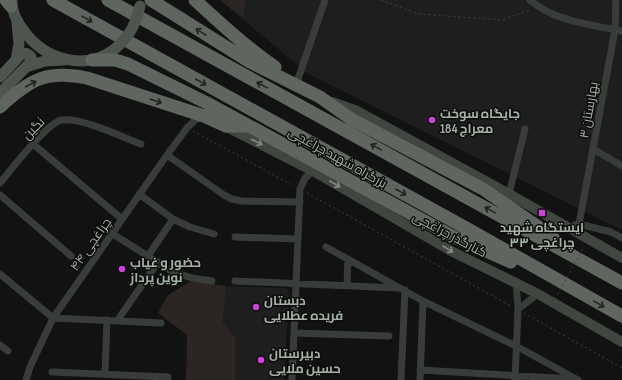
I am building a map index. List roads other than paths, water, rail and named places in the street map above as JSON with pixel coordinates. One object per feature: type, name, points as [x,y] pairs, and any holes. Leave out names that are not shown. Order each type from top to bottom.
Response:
[{"type":"highway","name":"بزرگراه شهید چراغچی","points":[[53,0],[622,316]]},
{"type":"highway","name":"بزرگراه شهید چراغچی","points":[[108,0],[622,283]]},
{"type":"highway","points":[[195,0],[257,55],[314,95],[351,119],[483,189],[545,231],[593,267]]},
{"type":"highway","points":[[144,2],[250,62],[314,95]]},
{"type":"highway","points":[[92,60],[115,60],[128,64],[207,103],[452,236],[584,295]]},
{"type":"highway","points":[[0,107],[29,84],[48,76],[71,75],[87,78],[183,109],[204,116],[226,126],[250,126]]},
{"type":"main road","points":[[10,2],[17,22],[18,44],[16,60]]},
{"type":"main road","points":[[26,67],[45,61],[92,60],[109,54],[131,31],[136,23],[144,2]]},
{"type":"main road","points":[[17,22],[31,41],[42,50],[69,60]]},
{"type":"main road","points":[[0,77],[20,54],[29,54],[31,57],[30,62],[0,93]]},
{"type":"main road","points":[[314,95],[355,110],[622,258]]},
{"type":"main road","points":[[226,126],[289,158]]},
{"type":"main road","name":"کنارگذر چراغچی","points":[[272,139],[289,158],[453,252],[516,282],[622,342]]},
{"type":"street","points":[[296,82],[325,0]]},
{"type":"street","points":[[530,0],[538,7],[567,19],[618,30]]},
{"type":"street","name":"بهارستان ۳","points":[[579,224],[618,30],[616,0]]},
{"type":"street","points":[[183,109],[187,128]]},
{"type":"street","name":"چراغچی ۴۴","points":[[26,380],[30,367],[53,318],[187,128],[195,120],[204,116]]},
{"type":"street","name":"نگین","points":[[0,183],[47,128],[60,120],[76,120],[141,144]]},
{"type":"street","points":[[509,194],[525,129]]},
{"type":"street","points":[[33,144],[122,219]]},
{"type":"street","points":[[593,149],[622,166]]},
{"type":"street","points":[[167,155],[232,199],[241,201],[300,202]]},
{"type":"street","points":[[292,380],[300,189],[304,178],[313,171]]},
{"type":"street","points":[[139,194],[173,219],[190,227],[214,234]]},
{"type":"street","points":[[0,196],[71,256]]},
{"type":"street","points":[[148,256],[173,219]]},
{"type":"street","points":[[566,226],[579,224],[611,232],[622,238]]},
{"type":"street","points":[[116,236],[173,272],[212,281]]},
{"type":"street","points":[[235,237],[298,239]]},
{"type":"street","points":[[326,247],[423,301],[516,346],[577,379]]},
{"type":"street","points":[[347,285],[348,259]]},
{"type":"street","points":[[117,321],[158,262]]},
{"type":"street","points":[[0,274],[53,318],[161,323]]},
{"type":"street","points":[[234,280],[403,289]]},
{"type":"street","points":[[515,378],[518,309],[516,282]]},
{"type":"street","points":[[401,380],[403,289]]},
{"type":"street","points":[[518,309],[538,294]]},
{"type":"street","points":[[420,380],[423,301]]},
{"type":"street","points":[[105,374],[108,320]]},
{"type":"street","points":[[294,333],[389,336]]},
{"type":"street","points":[[0,345],[8,351]]},
{"type":"street","points":[[420,370],[515,378],[577,379]]},
{"type":"street","points":[[52,372],[168,377]]},
{"type":"place","name":"جایگاه سوخت 184 معراج","points":[[432,120]]},
{"type":"place","name":"ایستگاه شهید چراغچی ۳۳","points":[[542,213]]},
{"type":"place","name":"حضور و غیاب نوین پرداز","points":[[122,269]]},
{"type":"place","name":"دبستان فریده عطلایی","points":[[256,307]]},
{"type":"place","name":"دبیرستان حسین ملایی","points":[[261,360]]}]
